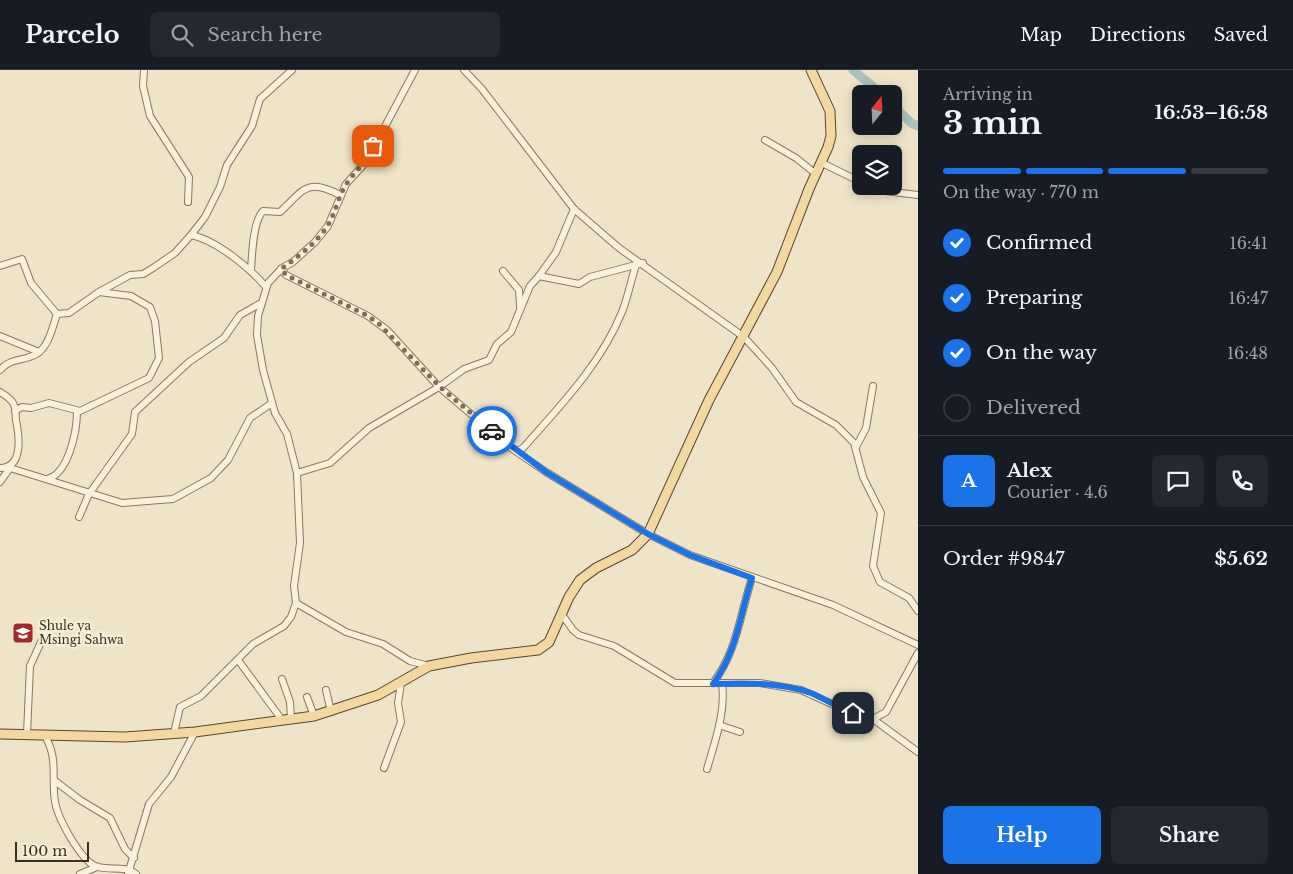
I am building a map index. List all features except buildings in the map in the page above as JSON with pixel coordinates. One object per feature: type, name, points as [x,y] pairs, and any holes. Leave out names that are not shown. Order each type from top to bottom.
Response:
[{"type":"main road","points":[[0,734],[125,737],[195,732],[314,716],[370,698],[401,684],[430,666],[471,658],[538,650],[549,642],[563,616],[569,596],[580,580],[596,568],[632,550],[648,534],[709,400],[777,272],[822,163],[831,136],[830,111],[811,70]]},
{"type":"street","points":[[144,70],[143,86],[150,116],[189,177],[188,202]]},
{"type":"street","points":[[57,314],[69,313],[130,275],[143,274],[175,253],[205,217],[220,187],[227,166],[252,126],[260,99],[292,70]]},
{"type":"street","points":[[174,733],[180,707],[201,696],[259,639],[284,626],[291,617],[296,603],[294,586],[299,559],[298,473],[287,434],[272,403],[257,335],[261,303],[266,287],[281,269],[293,262],[315,242],[328,226],[340,196],[348,182],[366,162],[415,70]]},
{"type":"street","points":[[464,70],[482,89],[574,209],[640,264],[744,337],[772,368],[796,402],[836,425],[856,446],[863,477],[881,513],[873,566],[880,582],[909,598],[918,611]]},
{"type":"street","points":[[765,140],[796,158],[816,174]]},
{"type":"street","points":[[822,163],[852,178]]},
{"type":"street","points":[[251,270],[254,239],[260,214],[263,211],[280,212],[295,195],[307,188],[322,188],[340,196]]},
{"type":"street","points":[[902,193],[918,195]]},
{"type":"street","points":[[298,473],[330,463],[369,428],[440,387],[464,369],[489,360],[497,344],[511,332],[530,286],[556,252],[574,209]]},
{"type":"street","points":[[191,235],[205,240],[251,270],[266,287]]},
{"type":"street","points":[[0,266],[22,259],[31,283],[57,314]]},
{"type":"street","points":[[539,276],[579,284],[590,277],[640,264]]},
{"type":"street","points":[[517,451],[523,448],[566,400],[604,347],[622,313],[640,264]]},
{"type":"street","points":[[281,269],[286,275],[368,316],[387,330],[440,387],[517,451],[546,472],[648,534],[690,555],[832,605],[918,645]]},
{"type":"street","points":[[503,271],[518,290],[520,307]]},
{"type":"street","points":[[16,411],[22,408],[31,408],[50,403],[77,411],[149,378],[159,358],[155,321],[150,307],[131,296],[100,292]]},
{"type":"street","points":[[79,517],[89,494],[132,434],[135,412],[190,362],[224,338],[240,315],[261,303]]},
{"type":"street","points":[[0,370],[8,361],[30,357],[39,352],[46,342],[57,314]]},
{"type":"street","points":[[0,336],[39,352]]},
{"type":"street","points":[[856,446],[866,428],[873,386]]},
{"type":"street","points":[[0,392],[13,402],[20,436],[17,452],[6,468],[0,482]]},
{"type":"street","points":[[6,468],[122,503],[166,500],[180,496],[207,481],[225,464],[240,439],[246,423],[272,403]]},
{"type":"street","points":[[47,479],[56,475],[73,444],[77,430],[77,411]]},
{"type":"street","points":[[713,684],[736,642],[741,610],[752,578]]},
{"type":"street","points":[[296,603],[346,632],[383,644],[410,660],[430,666]]},
{"type":"street","points":[[563,616],[579,635],[614,646],[675,683],[784,686],[812,694],[847,711],[873,719],[918,752]]},
{"type":"street","points":[[27,734],[30,666],[48,627]]},
{"type":"street","points":[[873,719],[886,712],[900,690],[918,653]]},
{"type":"street","points":[[238,660],[287,720]]},
{"type":"street","points":[[282,679],[290,702],[287,720]]},
{"type":"street","points":[[707,769],[719,725],[724,697],[722,683]]},
{"type":"street","points":[[384,768],[401,722],[398,703],[401,684]]},
{"type":"street","points":[[326,690],[331,712]]},
{"type":"street","points":[[307,697],[314,716]]},
{"type":"street","points":[[719,725],[740,732]]},
{"type":"street","points":[[129,871],[149,804],[171,776],[195,732]]},
{"type":"street","points":[[44,734],[52,748],[55,801],[60,820],[86,858],[97,867]]},
{"type":"street","points":[[55,781],[80,800],[110,818],[125,848],[134,858]]},
{"type":"street","points":[[80,874],[97,867],[129,871],[136,874]]},
{"type":"waterway","points":[[853,70],[871,85]]},
{"type":"waterway","points":[[902,114],[911,123],[918,126]]},
{"type":"way so far","points":[[373,146],[366,162],[346,184],[340,194],[328,226],[315,242],[300,253],[293,262],[281,269],[286,275],[368,316],[387,330],[422,370],[492,431]]},
{"type":"place","name":"Shule ya Msingi Sahwa","points":[[23,633]]},
{"type":"route","points":[[492,431],[511,448],[546,472],[648,534],[690,555],[752,578],[741,610],[736,642],[713,684],[760,683],[784,686],[818,696],[853,713]]}]
